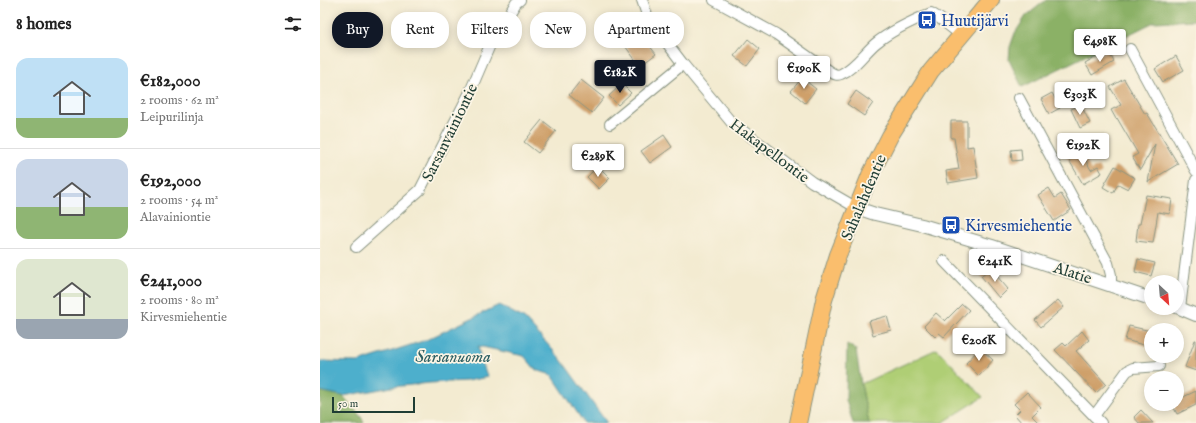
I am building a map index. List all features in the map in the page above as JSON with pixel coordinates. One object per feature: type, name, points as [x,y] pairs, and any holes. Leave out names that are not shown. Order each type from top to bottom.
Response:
[{"type":"main road","name":"Sahalahdentie","points":[[798,423],[824,300],[838,255],[870,175],[890,136],[931,71],[991,0]]},
{"type":"street","name":"Sarsanvainiontie","points":[[356,247],[420,190],[469,94],[490,45],[516,3],[520,0]]},
{"type":"street","name":"Hakapellontie","points":[[642,0],[648,18],[683,64],[731,122],[812,182],[857,208]]},
{"type":"street","points":[[714,0],[776,34],[836,75],[841,74],[850,68],[877,42],[901,27],[931,13],[961,35]]},
{"type":"street","points":[[1130,49],[1196,171]]},
{"type":"street","points":[[610,124],[683,64]]},
{"type":"street","points":[[1019,98],[1108,263],[1111,285]]},
{"type":"street","points":[[1183,275],[1196,180]]},
{"type":"street","name":"Alatie","points":[[857,208],[875,214],[922,225],[992,246],[1144,297]]},
{"type":"street","points":[[944,261],[1098,420],[1127,371],[1133,368],[1159,366]]},
{"type":"street","points":[[1184,310],[1196,315]]},
{"type":"green space","points":[[1046,0],[1196,0],[1196,20],[1154,22],[1022,87],[1009,60],[1010,47],[1015,33],[1026,16]]},
{"type":"green space","points":[[847,344],[856,350],[869,423],[853,423],[846,400]]},
{"type":"green space","points":[[937,349],[983,397],[942,423],[869,423],[861,384]]},
{"type":"green space","points":[[320,391],[343,396],[361,417],[364,423],[320,423]]},
{"type":"water","name":"Sarsanuoma","points":[[499,305],[525,319],[560,358],[607,423],[584,423],[552,375],[536,370],[524,356],[478,346],[482,365],[488,377],[467,381],[392,387],[343,396],[320,391],[320,361],[358,362],[426,340]]},
{"type":"building","points":[[748,39],[760,49],[747,66],[734,56]]},
{"type":"building","points":[[626,48],[651,48],[656,54],[640,66]]},
{"type":"building","points":[[1108,50],[1114,62],[1092,75],[1085,63]]},
{"type":"building","points":[[1176,56],[1184,70],[1163,82],[1155,69]]},
{"type":"building","points":[[802,78],[816,89],[805,103],[791,91]]},
{"type":"building","points":[[1124,79],[1178,164],[1148,182],[1155,144],[1140,170],[1132,157],[1138,154],[1111,110],[1121,105],[1110,87]]},
{"type":"building","points":[[581,80],[604,98],[592,113],[569,95]]},
{"type":"building","points":[[622,84],[631,93],[618,105],[609,96]]},
{"type":"building","points":[[856,91],[873,103],[864,116],[847,104]]},
{"type":"building","points":[[1052,93],[1060,108],[1049,114],[1041,99]]},
{"type":"building","points":[[1081,105],[1090,123],[1080,128],[1071,109]]},
{"type":"building","points":[[542,120],[556,131],[538,153],[524,142]]},
{"type":"building","points":[[951,121],[967,121],[967,147],[973,146],[978,178],[948,183],[946,171],[959,169],[954,138],[951,138]]},
{"type":"building","points":[[664,135],[672,147],[650,163],[641,151]]},
{"type":"building","points":[[1079,148],[1091,170],[1098,166],[1102,173],[1083,184],[1066,155]]},
{"type":"building","points":[[1021,149],[1022,160],[1012,161],[1011,150]]},
{"type":"building","points":[[598,166],[610,178],[599,189],[587,177]]},
{"type":"building","points":[[1115,166],[1135,178],[1128,189],[1118,184],[1113,193],[1103,187]]},
{"type":"building","points":[[1049,188],[1055,198],[1061,194],[1071,210],[1054,221],[1038,195]]},
{"type":"building","points":[[1146,195],[1172,199],[1170,214],[1158,212],[1153,243],[1136,241],[1138,224],[1140,224]]},
{"type":"building","points":[[1138,259],[1155,263],[1151,275],[1135,272]]},
{"type":"building","points":[[990,268],[1008,289],[999,298],[981,276]]},
{"type":"building","points":[[1058,300],[1064,307],[1041,327],[1035,320]]},
{"type":"building","points":[[962,304],[969,310],[944,337],[939,333],[935,337],[924,326],[936,313],[945,321]]},
{"type":"building","points":[[887,316],[891,330],[873,335],[869,321]]},
{"type":"building","points":[[1129,326],[1144,329],[1144,345],[1125,340]]},
{"type":"building","points":[[1082,331],[1089,340],[1076,351],[1106,384],[1096,393],[1055,350],[1063,343],[1066,346]]},
{"type":"building","points":[[1196,340],[1196,371],[1185,367]]},
{"type":"building","points":[[980,348],[993,360],[979,376],[966,363]]},
{"type":"building","points":[[1196,391],[1196,405],[1184,411],[1184,397]]},
{"type":"building","points":[[1027,392],[1041,407],[1032,416],[1039,423],[1022,423],[1015,415],[1020,410],[1014,404]]},
{"type":"building","points":[[1141,410],[1153,423],[1139,423],[1134,417]]},
{"type":"building","points":[[1176,411],[1183,411],[1177,414]]},
{"type":"place","name":"Huutijärvi","points":[[927,20]]},
{"type":"place","name":"Kirvesmiehentie","points":[[951,225]]}]
